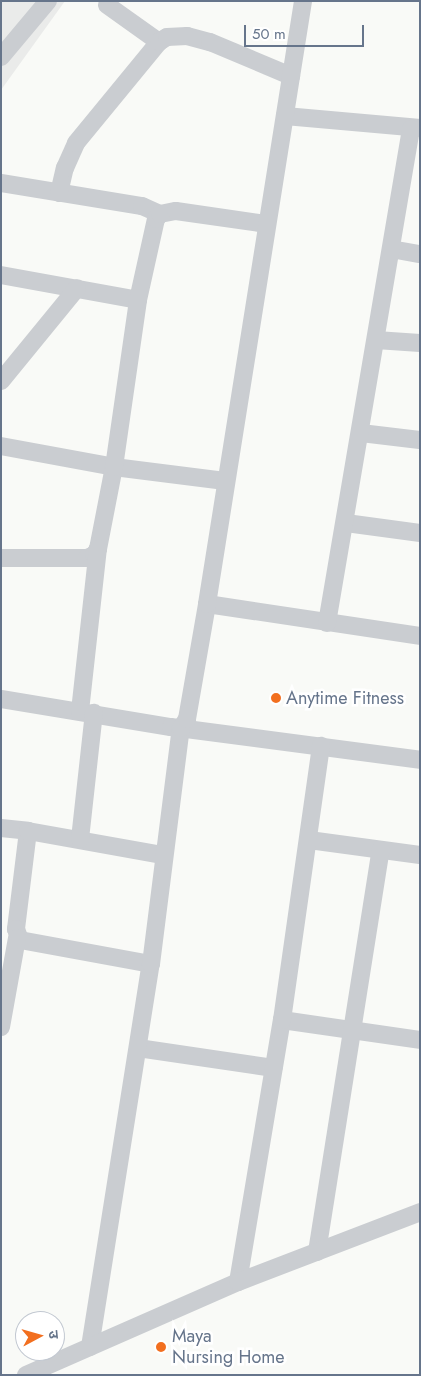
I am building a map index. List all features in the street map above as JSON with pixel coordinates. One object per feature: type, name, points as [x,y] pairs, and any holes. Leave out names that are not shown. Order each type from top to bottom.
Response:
[{"type":"street","points":[[1,57],[48,1]]},
{"type":"street","points":[[90,1347],[152,964],[181,728],[186,719],[206,604],[303,1]]},
{"type":"street","points":[[106,5],[159,42]]},
{"type":"street","points":[[59,193],[65,168],[76,143],[159,42],[174,36],[198,38],[291,76]]},
{"type":"street","points":[[285,116],[416,128],[391,250],[346,523],[327,623]]},
{"type":"street","points":[[1,183],[142,206],[160,214],[176,211],[266,224]]},
{"type":"street","points":[[80,839],[98,549],[114,467],[138,300],[156,219],[160,214]]},
{"type":"street","points":[[391,250],[420,254]]},
{"type":"street","points":[[1,274],[138,300]]},
{"type":"street","points":[[1,381],[77,288]]},
{"type":"street","points":[[376,340],[420,343]]},
{"type":"street","points":[[361,433],[420,440]]},
{"type":"street","points":[[1,446],[114,467],[225,481]]},
{"type":"street","points":[[346,523],[420,533]]},
{"type":"street","points":[[1,558],[87,558],[94,556],[98,549]]},
{"type":"street","points":[[206,604],[420,636]]},
{"type":"street","points":[[1,700],[181,728],[420,760]]},
{"type":"street","points":[[238,1282],[282,1020],[321,746]]},
{"type":"street","points":[[1,828],[80,839],[164,855]]},
{"type":"street","points":[[1,1027],[17,938],[28,831]]},
{"type":"street","points":[[309,840],[420,855]]},
{"type":"street","points":[[316,1252],[381,850]]},
{"type":"street","points":[[17,938],[24,942],[152,964]]},
{"type":"street","points":[[282,1020],[352,1028],[420,1040]]},
{"type":"street","points":[[138,1048],[274,1068]]},
{"type":"street","points":[[26,1375],[238,1282],[420,1212]]},
{"type":"shaded area","points":[[1,1],[65,1],[1,90]]},
{"type":"place","name":"Anytime Fitness","points":[[276,698]]},
{"type":"place","name":"Maya Nursing Home","points":[[161,1347]]}]
